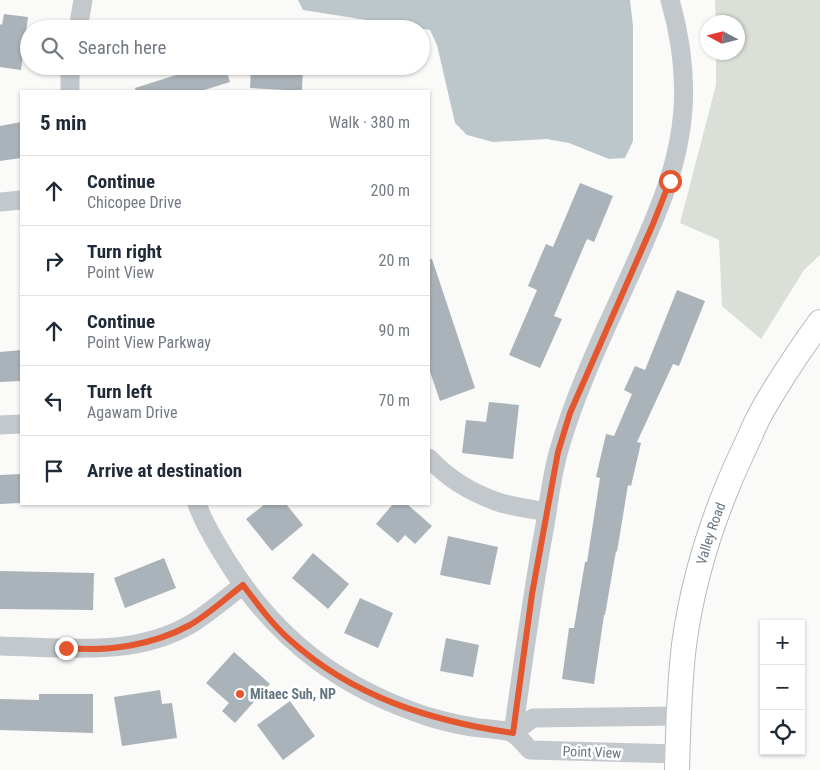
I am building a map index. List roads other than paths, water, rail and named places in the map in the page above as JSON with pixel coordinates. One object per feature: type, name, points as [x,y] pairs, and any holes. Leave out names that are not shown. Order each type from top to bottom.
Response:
[{"type":"main road","name":"Valley Road","points":[[678,762],[677,716],[684,644],[694,594],[709,540],[731,477],[761,413],[820,322]]},
{"type":"street","points":[[80,20],[84,0]]},
{"type":"street","points":[[513,733],[532,594],[558,452],[570,413],[670,181],[677,149],[683,114],[684,80],[680,45],[670,0]]},
{"type":"street","points":[[70,75],[70,90]]},
{"type":"street","points":[[0,202],[20,200]]},
{"type":"street","points":[[0,425],[20,424]]},
{"type":"street","points":[[430,459],[453,479],[476,493],[502,503],[547,512]]},
{"type":"street","points":[[198,505],[218,547],[243,585],[265,614],[290,640],[321,664],[355,685],[391,703],[430,717],[471,727],[513,733],[533,718],[677,716]]},
{"type":"street","points":[[0,646],[108,649],[138,644],[166,636],[191,624],[243,585]]},
{"type":"street","name":"Point View","points":[[513,733],[530,750],[678,762]]},
{"type":"place","name":"Mitaec Suh, NP","points":[[240,694]]}]
